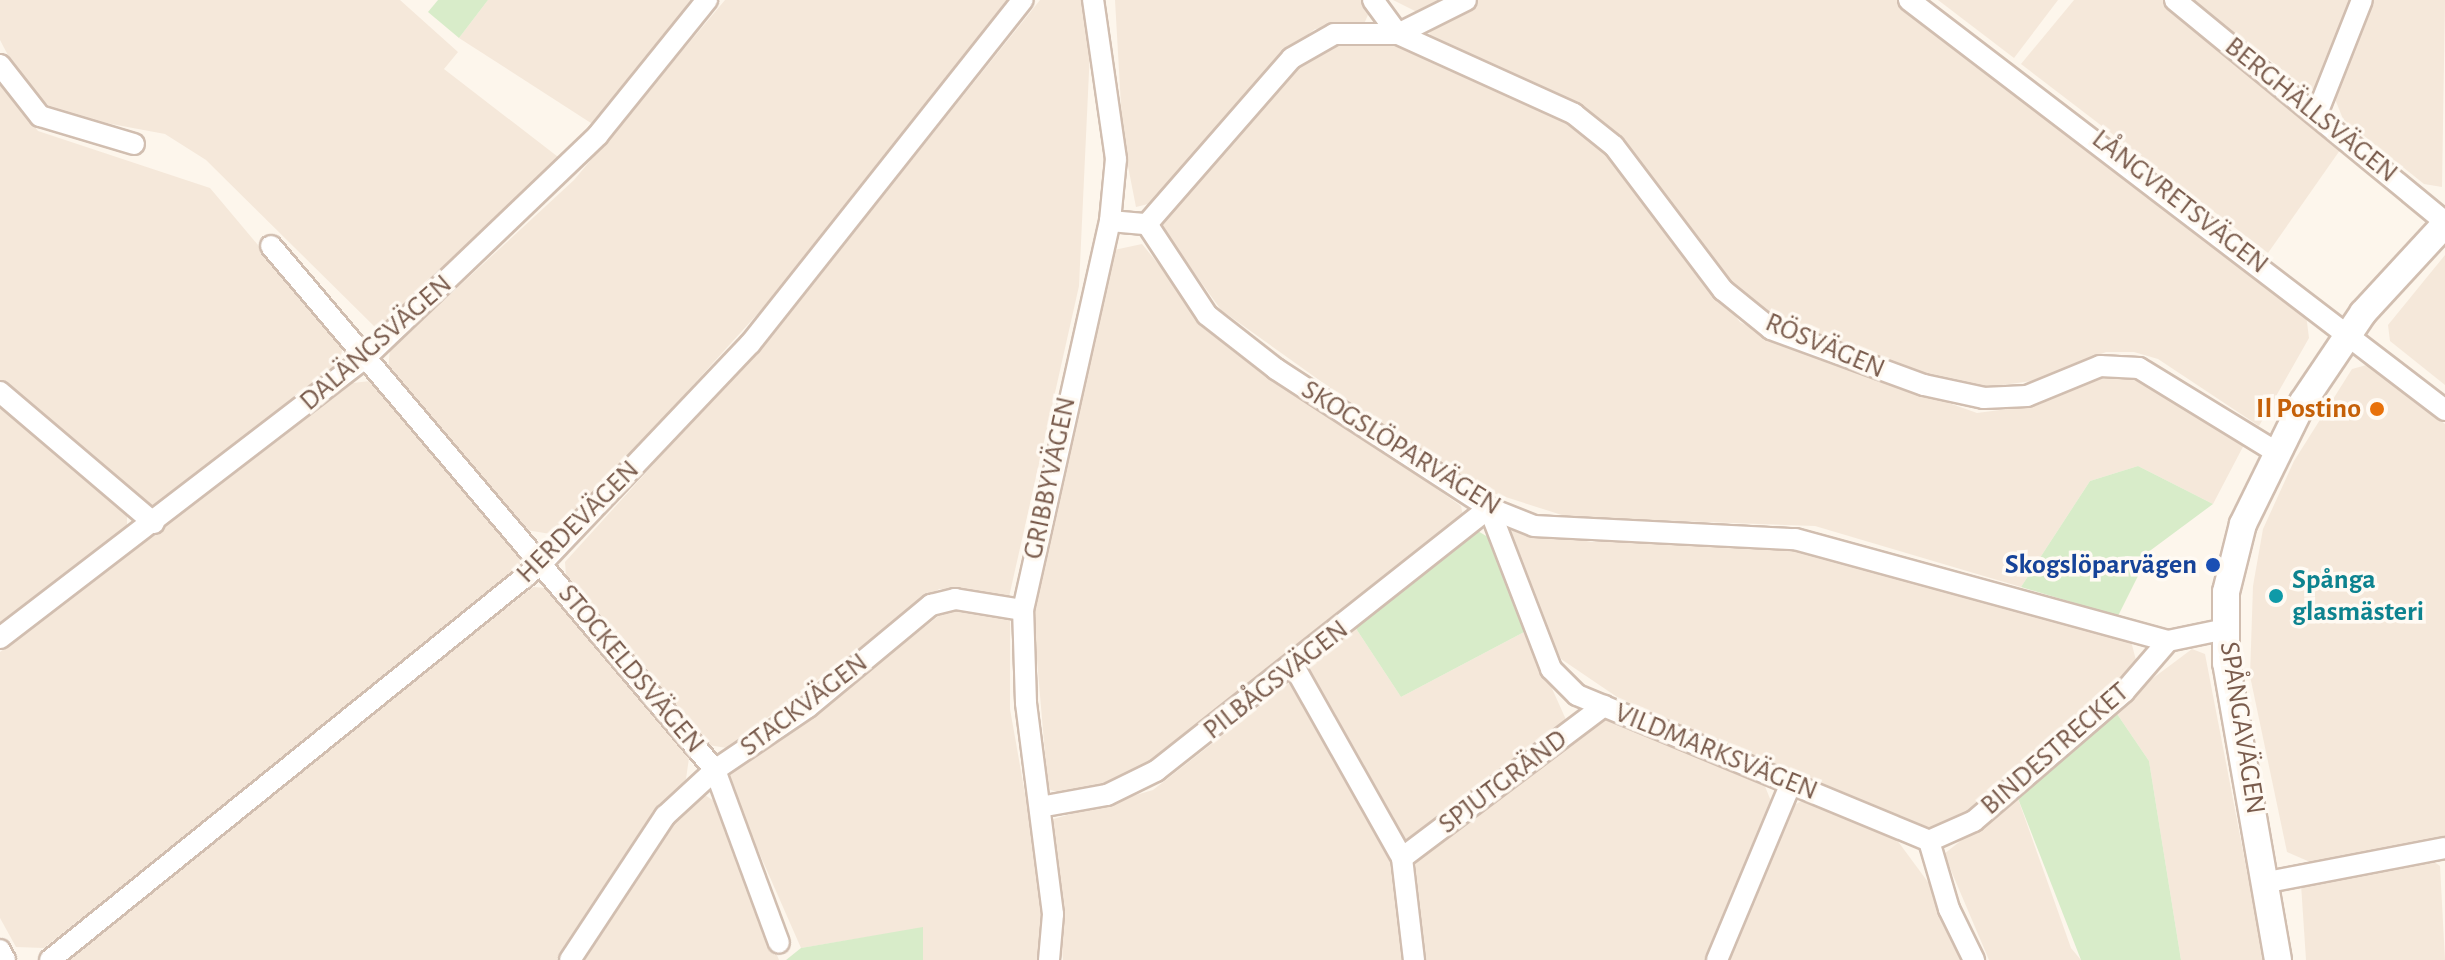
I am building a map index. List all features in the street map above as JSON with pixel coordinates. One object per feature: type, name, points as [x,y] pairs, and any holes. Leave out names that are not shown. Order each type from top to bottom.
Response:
[{"type":"street","name":"DALÄNGSVÄGEN","points":[[0,638],[154,523],[366,357],[598,135],[707,0]]},
{"type":"street","name":"HERDEVÄGEN","points":[[50,960],[542,563],[750,344],[1023,0]]},
{"type":"street","name":"GRIBBYVÄGEN","points":[[1049,960],[1053,914],[1040,807],[1023,610],[1057,434],[1110,221],[1116,159],[1093,0]]},
{"type":"street","name":"RÖSVÄGEN","points":[[1373,0],[1398,34],[1594,130],[1639,175],[1723,290],[1771,329],[1924,385],[1984,398],[2027,396],[2100,366],[2139,368],[2276,452]]},
{"type":"street","points":[[1110,221],[1147,224],[1292,58],[1334,34],[1398,34],[1466,0]]},
{"type":"street","name":"LÅNGVRETSVÄGEN","points":[[1909,0],[2445,410]]},
{"type":"street","name":"BERGHÄLLSVÄGEN","points":[[2175,0],[2318,111],[2445,223]]},
{"type":"street","points":[[2318,111],[2362,0]]},
{"type":"street","points":[[0,65],[40,116],[134,144]]},
{"type":"street","name":"SPÅNGAVÄGEN","points":[[2278,960],[2226,629],[2226,592],[2243,524],[2276,452],[2348,333],[2445,223]]},
{"type":"street","name":"SKOGSLÖPARVÄGEN","points":[[1147,224],[1207,315],[1489,508],[1547,528],[1795,539],[2168,641],[2226,629]]},
{"type":"street","name":"STOCKELDSVÄGEN","points":[[271,246],[715,770],[779,943]]},
{"type":"street","points":[[0,392],[154,523]]},
{"type":"street","name":"PILBÅGSVÄGEN","points":[[1040,807],[1107,795],[1156,771],[1295,668],[1489,508]]},
{"type":"street","name":"VILDMARKSVÄGEN","points":[[1489,508],[1551,669],[1577,695],[1929,841]]},
{"type":"street","name":"STACKVÄGEN","points":[[570,960],[665,816],[715,770],[808,707],[931,605],[955,599],[1023,610]]},
{"type":"street","name":"BINDESTRECKET","points":[[1929,841],[1974,821],[2124,692],[2168,641]]},
{"type":"street","points":[[1295,668],[1402,858],[1414,960]]},
{"type":"street","name":"SPJUTGRÄND","points":[[1402,858],[1604,706]]},
{"type":"street","points":[[1717,960],[1791,783]]},
{"type":"street","points":[[1929,841],[1949,909],[1974,960]]},
{"type":"street","points":[[2268,882],[2445,848]]},
{"type":"street","points":[[0,950],[5,960]]},
{"type":"shaded area","points":[[0,0],[400,0],[458,52],[444,69],[562,160],[379,331],[206,160],[165,134],[58,114],[21,80],[0,40]]},
{"type":"shaded area","points":[[488,0],[696,0],[594,125],[459,38]]},
{"type":"shaded area","points":[[725,0],[1011,0],[858,203],[557,535],[526,530],[388,370],[390,350],[574,180]]},
{"type":"shaded area","points":[[1040,0],[1081,0],[1091,29],[1079,286],[1009,597],[939,589],[727,748],[708,745],[566,576],[565,562],[777,328]]},
{"type":"shaded area","points":[[1115,0],[1365,0],[1371,8],[1364,24],[1315,29],[1285,53],[1156,202],[1136,207],[1123,141]]},
{"type":"shaded area","points":[[1393,0],[1444,0],[1421,14]]},
{"type":"shaded area","points":[[1475,0],[1897,0],[2306,314],[2309,338],[2259,426],[2158,359],[2134,352],[2106,352],[2032,381],[1972,389],[1786,326],[1746,303],[1619,137],[1570,105],[1433,47],[1428,26]]},
{"type":"shaded area","points":[[1938,0],[2058,0],[2014,58]]},
{"type":"shaded area","points":[[2074,0],[2165,0],[2345,143],[2268,253],[2021,64]]},
{"type":"shaded area","points":[[2192,0],[2354,0],[2318,90],[2307,89]]},
{"type":"shaded area","points":[[2370,0],[2445,0],[2442,187],[2424,184],[2343,119],[2333,94]]},
{"type":"shaded area","points":[[1344,43],[1400,45],[1541,107],[1601,148],[1740,322],[1780,343],[1977,413],[2038,405],[2090,380],[2137,375],[2246,441],[2213,504],[2138,466],[2090,481],[2021,587],[1815,526],[1568,517],[1465,484],[1221,310],[1159,224],[1301,60]]},
{"type":"shaded area","points":[[0,79],[38,131],[210,188],[343,346],[339,365],[167,502],[151,507],[0,383]]},
{"type":"shaded area","points":[[1142,244],[1212,330],[1461,506],[1463,516],[1142,774],[1066,795],[1048,789],[1033,613],[1114,250]]},
{"type":"shaded area","points":[[2445,255],[2445,385],[2390,341],[2388,325]]},
{"type":"shaded area","points":[[2370,364],[2445,424],[2445,837],[2310,862],[2287,852],[2250,676],[2253,586],[2263,529],[2294,461],[2352,369]]},
{"type":"shaded area","points":[[370,381],[521,556],[519,571],[44,948],[16,947],[0,918],[0,652],[353,383]]},
{"type":"shaded area","points":[[0,403],[127,514],[127,533],[0,628]]},
{"type":"shaded area","points":[[1515,526],[1591,542],[1749,539],[1828,554],[2131,641],[2138,668],[1948,827],[1932,830],[1620,699],[1561,659],[1506,537]]},
{"type":"shaded area","points":[[533,587],[547,588],[689,758],[686,779],[557,960],[64,960]]},
{"type":"shaded area","points":[[950,607],[1010,620],[1010,709],[1042,890],[1039,960],[923,960],[922,928],[801,948],[724,773],[786,736]]},
{"type":"shaded area","points":[[1355,627],[1401,697],[1526,631],[1568,724],[1404,843],[1306,668]]},
{"type":"shaded area","points":[[2192,649],[2205,654],[2264,960],[2181,960],[2149,761],[2113,708]]},
{"type":"shaded area","points":[[1293,680],[1396,868],[1407,960],[1063,960],[1050,820],[1153,790]]},
{"type":"shaded area","points":[[1610,716],[1762,779],[1773,806],[1708,960],[1424,960],[1413,860]]},
{"type":"shaded area","points":[[705,795],[717,803],[779,960],[585,960],[676,818]]},
{"type":"shaded area","points":[[2017,796],[2071,948],[2081,960],[1989,960],[1944,854]]},
{"type":"shaded area","points":[[1805,799],[1894,836],[1939,897],[1970,960],[1729,960],[1789,808]]},
{"type":"shaded area","points":[[2430,859],[2440,866],[2445,960],[2306,960],[2301,884]]},
{"type":"green space","points":[[438,0],[488,0],[459,38],[428,12]]},
{"type":"green space","points":[[2138,466],[2213,504],[2151,550],[2118,616],[2021,587],[2090,481]]},
{"type":"green space","points":[[1476,530],[1488,537],[1526,631],[1401,697],[1355,627]]},
{"type":"green space","points":[[2113,708],[2149,761],[2181,960],[2081,960],[2017,796]]},
{"type":"green space","points":[[923,927],[923,960],[786,960],[801,948]]},
{"type":"place","name":"Il Postino","points":[[2377,409]]},
{"type":"place","name":"Skogslöparvägen","points":[[2213,565]]},
{"type":"place","name":"Spånga glasmästeri","points":[[2276,596]]}]
